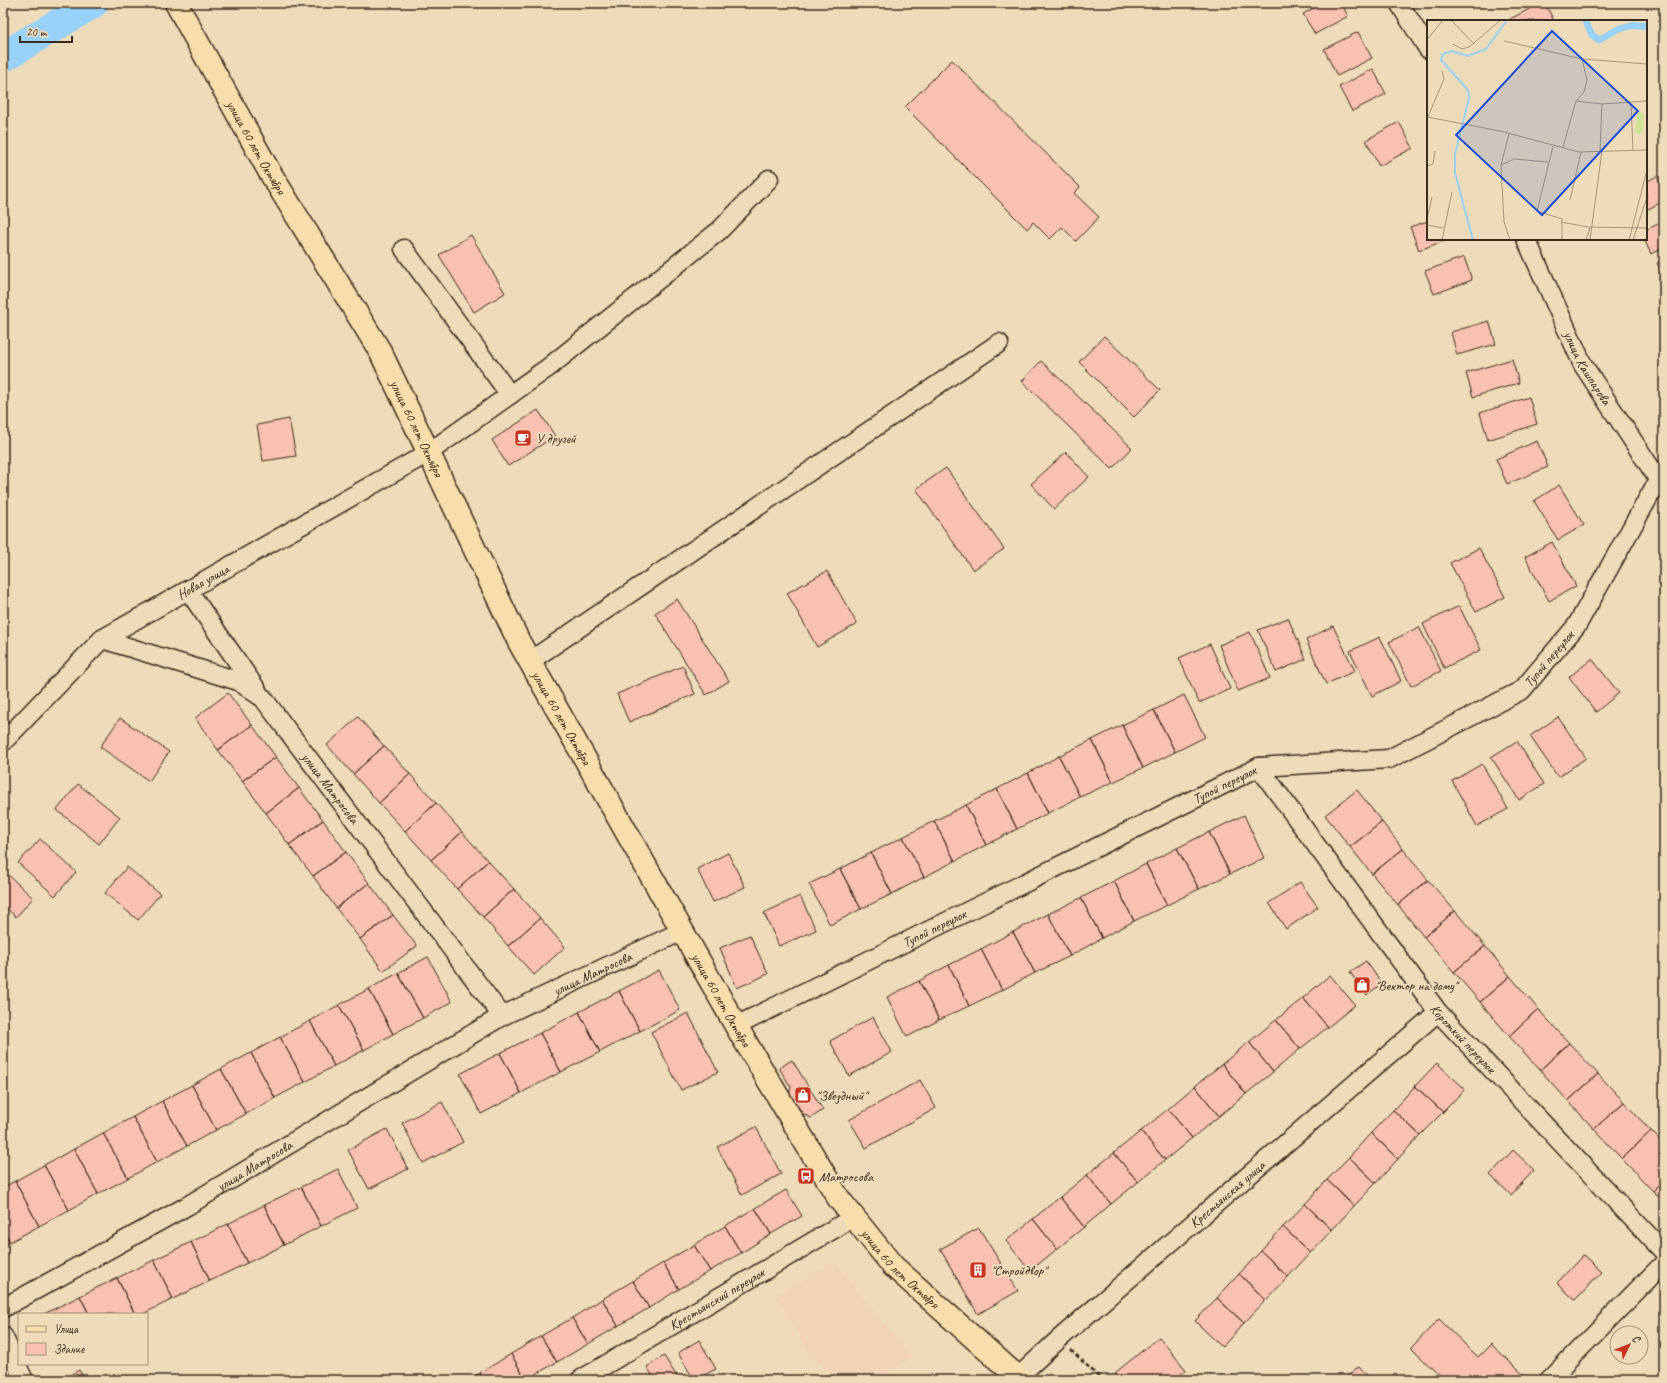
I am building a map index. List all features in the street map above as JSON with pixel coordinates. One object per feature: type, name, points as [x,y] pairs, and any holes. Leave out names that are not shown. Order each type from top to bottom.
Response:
[{"type":"main road","name":"улица 60 лет Октября","points":[[179,7],[268,171],[380,351],[428,453],[530,661],[736,1026],[839,1199],[893,1266],[1020,1378]]},
{"type":"street","points":[[1399,3],[1427,47]]},
{"type":"street","name":"Новая улица","points":[[3,742],[102,639],[428,453],[549,367],[720,230],[769,180]]},
{"type":"street","name":"улица Кашпарова","points":[[1526,240],[1583,365],[1662,480]]},
{"type":"street","points":[[404,249],[510,395]]},
{"type":"street","points":[[530,661],[999,343]]},
{"type":"street","name":"Тупой переулок","points":[[736,1026],[1259,767],[1389,759],[1522,690],[1577,625],[1662,480]]},
{"type":"street","points":[[188,590],[263,698]]},
{"type":"street","name":"улица Матросова","points":[[102,639],[238,681],[263,698],[502,1016]]},
{"type":"street","name":"Короткий переулок","points":[[1259,767],[1438,1012],[1664,1252]]},
{"type":"street","name":"улица Матросова","points":[[3,1308],[187,1206],[502,1016],[682,930]]},
{"type":"street","name":"Крестьянская улица","points":[[1020,1378],[1059,1339],[1438,1012]]},
{"type":"street","name":"Крестьянский переулок","points":[[580,1380],[854,1218]]},
{"type":"street","points":[[1549,1380],[1664,1263]]},
{"type":"street","points":[[3,1336],[24,1380]]},
{"type":"path","points":[[1059,1339],[1102,1380]]},
{"type":"shaded area","points":[[835,1263],[911,1357],[876,1380],[835,1380],[807,1349],[776,1296]]},
{"type":"building","points":[[1323,3],[1341,3],[1348,16],[1315,34],[1303,14]]},
{"type":"building","points":[[1541,3],[1545,3],[1554,20],[1510,20]]},
{"type":"building","points":[[1358,32],[1372,58],[1337,76],[1324,49]]},
{"type":"building","points":[[952,60],[1080,187],[1074,193],[1099,217],[1076,241],[1062,227],[1050,239],[1033,222],[1027,229],[905,107]]},
{"type":"building","points":[[1373,69],[1386,94],[1352,111],[1339,87]]},
{"type":"building","points":[[1399,122],[1413,148],[1379,166],[1366,140]]},
{"type":"building","points":[[1657,176],[1664,191],[1664,201],[1647,210],[1647,181]]},
{"type":"building","points":[[1427,221],[1427,240],[1447,240],[1419,250],[1410,227]]},
{"type":"building","points":[[1664,221],[1664,248],[1651,254],[1644,240],[1647,240],[1647,230]]},
{"type":"building","points":[[471,235],[505,293],[474,312],[439,255]]},
{"type":"building","points":[[1464,257],[1472,280],[1434,294],[1425,271]]},
{"type":"building","points":[[1664,260],[1664,277],[1657,263]]},
{"type":"building","points":[[1489,321],[1496,344],[1457,355],[1451,332]]},
{"type":"building","points":[[1104,336],[1160,390],[1134,417],[1079,362]]},
{"type":"building","points":[[1512,359],[1519,383],[1473,397],[1466,373]]},
{"type":"building","points":[[1041,361],[1132,448],[1112,469],[1022,381]]},
{"type":"building","points":[[1529,397],[1537,424],[1488,440],[1480,413]]},
{"type":"building","name":"У друзей","points":[[538,410],[555,436],[508,466],[492,440]]},
{"type":"building","points":[[289,419],[296,456],[263,461],[257,425]]},
{"type":"building","points":[[1537,441],[1548,467],[1507,484],[1496,459]]},
{"type":"building","points":[[1066,452],[1089,477],[1054,509],[1031,484]]},
{"type":"building","points":[[946,468],[1004,549],[973,570],[916,489]]},
{"type":"building","points":[[1559,485],[1584,525],[1558,540],[1534,501]]},
{"type":"building","points":[[1552,542],[1576,586],[1549,601],[1525,557]]},
{"type":"building","points":[[1479,548],[1505,597],[1476,612],[1450,563]]},
{"type":"building","points":[[827,571],[857,624],[817,647],[787,593]]},
{"type":"building","points":[[677,599],[729,681],[706,695],[655,613]]},
{"type":"building","points":[[1459,606],[1481,650],[1444,668],[1423,624]]},
{"type":"building","points":[[1288,618],[1306,659],[1276,672],[1258,630]]},
{"type":"building","points":[[1333,626],[1355,671],[1326,684],[1306,640]]},
{"type":"building","points":[[1419,627],[1441,671],[1411,686],[1389,642]]},
{"type":"building","points":[[1250,632],[1270,678],[1238,691],[1219,645]]},
{"type":"building","points":[[1380,637],[1401,681],[1372,696],[1350,651]]},
{"type":"building","points":[[1210,644],[1230,689],[1199,703],[1179,658]]},
{"type":"building","points":[[1592,659],[1619,693],[1596,712],[1569,677]]},
{"type":"building","points":[[683,666],[695,694],[629,722],[617,694]]},
{"type":"building","points":[[228,693],[252,725],[218,750],[195,718]]},
{"type":"building","points":[[1184,695],[1205,737],[1175,752],[1154,710]]},
{"type":"building","points":[[1154,710],[1175,752],[1143,768],[1122,725]]},
{"type":"building","points":[[358,717],[384,746],[353,774],[327,745]]},
{"type":"building","points":[[1558,717],[1586,758],[1558,777],[1530,736]]},
{"type":"building","points":[[120,718],[169,752],[149,781],[100,747]]},
{"type":"building","points":[[252,725],[276,757],[242,781],[218,750]]},
{"type":"building","points":[[1122,725],[1143,768],[1113,782],[1092,740]]},
{"type":"building","points":[[1092,740],[1113,782],[1080,797],[1059,756]]},
{"type":"building","points":[[1517,741],[1544,784],[1519,800],[1491,757]]},
{"type":"building","points":[[384,746],[410,774],[379,803],[353,774]]},
{"type":"building","points":[[1059,756],[1080,797],[1048,813],[1028,773]]},
{"type":"building","points":[[276,757],[299,788],[266,813],[242,781]]},
{"type":"building","points":[[1482,764],[1508,809],[1477,826],[1452,781]]},
{"type":"building","points":[[1028,773],[1048,813],[1017,829],[997,789]]},
{"type":"building","points":[[410,774],[436,803],[405,831],[379,803]]},
{"type":"building","points":[[78,784],[120,817],[99,844],[57,810]]},
{"type":"building","points":[[299,788],[323,820],[289,845],[266,813]]},
{"type":"building","points":[[997,789],[1017,829],[986,845],[966,805]]},
{"type":"building","points":[[1357,790],[1382,822],[1350,847],[1325,815]]},
{"type":"building","points":[[436,803],[462,832],[431,860],[405,831]]},
{"type":"building","points":[[966,805],[986,845],[955,861],[934,821]]},
{"type":"building","points":[[1244,815],[1264,858],[1230,874],[1209,832]]},
{"type":"building","points":[[323,820],[346,852],[313,876],[289,845]]},
{"type":"building","points":[[934,821],[955,861],[924,877],[903,837]]},
{"type":"building","points":[[1382,822],[1403,849],[1372,874],[1350,847]]},
{"type":"building","points":[[462,832],[488,861],[457,889],[431,860]]},
{"type":"building","points":[[1209,832],[1230,874],[1199,889],[1177,848]]},
{"type":"building","points":[[903,837],[924,877],[892,894],[871,853]]},
{"type":"building","points":[[40,839],[76,872],[55,896],[18,863]]},
{"type":"building","points":[[1177,848],[1199,889],[1167,905],[1146,864]]},
{"type":"building","points":[[1403,849],[1428,880],[1398,905],[1372,874]]},
{"type":"building","points":[[346,852],[369,883],[336,908],[313,876]]},
{"type":"building","points":[[728,853],[745,887],[713,902],[697,869]]},
{"type":"building","points":[[871,853],[892,894],[861,909],[840,869]]},
{"type":"building","points":[[488,861],[514,889],[483,917],[457,889]]},
{"type":"building","points":[[1146,864],[1167,905],[1134,921],[1114,881]]},
{"type":"building","points":[[127,867],[160,894],[138,920],[105,893]]},
{"type":"building","points":[[840,869],[861,909],[830,925],[809,884]]},
{"type":"building","points":[[3,870],[33,898],[16,917],[3,905]]},
{"type":"building","points":[[1428,880],[1455,911],[1424,937],[1398,905]]},
{"type":"building","points":[[1114,881],[1134,921],[1102,938],[1081,898]]},
{"type":"building","points":[[1300,882],[1318,907],[1286,929],[1269,903]]},
{"type":"building","points":[[369,883],[393,915],[360,939],[336,908]]},
{"type":"building","points":[[514,889],[540,918],[508,946],[483,917]]},
{"type":"building","points":[[800,896],[816,930],[779,946],[764,913]]},
{"type":"building","points":[[1081,898],[1102,938],[1070,956],[1048,914]]},
{"type":"building","points":[[1455,911],[1485,946],[1454,972],[1424,937]]},
{"type":"building","points":[[1048,914],[1070,956],[1035,973],[1013,932]]},
{"type":"building","points":[[393,915],[417,946],[383,971],[360,939]]},
{"type":"building","points":[[540,918],[565,947],[534,975],[508,946]]},
{"type":"building","points":[[1013,932],[1035,973],[1002,990],[981,949]]},
{"type":"building","points":[[750,935],[768,974],[737,988],[720,948]]},
{"type":"building","points":[[1485,946],[1510,976],[1480,1002],[1454,972]]},
{"type":"building","points":[[981,949],[1002,990],[969,1006],[949,965]]},
{"type":"building","points":[[428,957],[452,1002],[423,1018],[398,973]]},
{"type":"building","points":[[1366,961],[1382,984],[1366,995],[1350,972]]},
{"type":"building","points":[[949,965],[969,1006],[939,1020],[919,981]]},
{"type":"building","points":[[659,970],[680,1010],[640,1031],[619,991]]},
{"type":"building","points":[[398,973],[423,1018],[393,1034],[369,989]]},
{"type":"building","points":[[1330,975],[1355,1005],[1328,1027],[1303,998]]},
{"type":"building","points":[[1510,976],[1538,1009],[1509,1036],[1480,1002]]},
{"type":"building","points":[[919,981],[939,1020],[907,1037],[887,997]]},
{"type":"building","points":[[369,989],[393,1034],[364,1050],[339,1005]]},
{"type":"building","points":[[619,991],[640,1031],[600,1052],[579,1012]]},
{"type":"building","points":[[1303,998],[1328,1027],[1300,1049],[1276,1020]]},
{"type":"building","points":[[339,1005],[364,1050],[334,1066],[310,1021]]},
{"type":"building","points":[[1538,1009],[1569,1043],[1540,1070],[1509,1036]]},
{"type":"building","points":[[579,1012],[600,1052],[561,1072],[540,1033]]},
{"type":"building","points":[[688,1013],[718,1072],[681,1090],[651,1032]]},
{"type":"building","points":[[873,1017],[892,1052],[849,1076],[830,1041]]},
{"type":"building","points":[[1276,1020],[1300,1049],[1273,1072],[1249,1042]]},
{"type":"building","points":[[310,1021],[334,1066],[305,1082],[280,1037]]},
{"type":"building","points":[[540,1033],[561,1072],[521,1093],[500,1053]]},
{"type":"building","points":[[280,1037],[305,1082],[275,1098],[251,1053]]},
{"type":"building","points":[[1249,1042],[1273,1072],[1246,1094],[1222,1064]]},
{"type":"building","points":[[1569,1043],[1598,1074],[1568,1101],[1540,1070]]},
{"type":"building","points":[[251,1053],[275,1098],[246,1114],[221,1069]]},
{"type":"building","points":[[500,1053],[521,1093],[481,1114],[460,1074]]},
{"type":"building","points":[[792,1060],[823,1110],[811,1118],[803,1114],[789,1094],[791,1087],[779,1068]]},
{"type":"building","points":[[1437,1063],[1465,1089],[1443,1112],[1415,1086]]},
{"type":"building","points":[[1222,1064],[1246,1094],[1219,1116],[1195,1086]]},
{"type":"building","points":[[221,1069],[246,1114],[216,1130],[192,1085]]},
{"type":"building","points":[[1598,1074],[1624,1102],[1594,1129],[1568,1101]]},
{"type":"building","points":[[920,1080],[936,1108],[866,1148],[849,1120]]},
{"type":"building","points":[[192,1085],[216,1130],[187,1146],[162,1101]]},
{"type":"building","points":[[1195,1086],[1219,1116],[1192,1138],[1168,1109]]},
{"type":"building","points":[[1415,1086],[1443,1112],[1420,1135],[1393,1110]]},
{"type":"building","points":[[162,1101],[187,1146],[157,1162],[133,1117]]},
{"type":"building","points":[[442,1102],[463,1142],[423,1163],[402,1123]]},
{"type":"building","points":[[1624,1102],[1651,1131],[1622,1159],[1594,1129]]},
{"type":"building","points":[[1168,1109],[1192,1138],[1165,1160],[1141,1131]]},
{"type":"building","points":[[1393,1110],[1420,1135],[1398,1159],[1371,1133]]},
{"type":"building","points":[[133,1117],[157,1162],[128,1178],[103,1133]]},
{"type":"building","points":[[756,1127],[781,1174],[742,1195],[717,1147]]},
{"type":"building","points":[[387,1129],[408,1169],[369,1189],[348,1150]]},
{"type":"building","points":[[1141,1131],[1165,1160],[1138,1182],[1114,1153]]},
{"type":"building","points":[[1651,1131],[1664,1144],[1664,1180],[1653,1191],[1622,1159]]},
{"type":"building","points":[[103,1133],[128,1178],[98,1194],[74,1149]]},
{"type":"building","points":[[1371,1133],[1398,1159],[1376,1183],[1349,1157]]},
{"type":"building","points":[[74,1149],[98,1194],[69,1210],[44,1165]]},
{"type":"building","points":[[1513,1150],[1534,1170],[1511,1195],[1490,1175]]},
{"type":"building","points":[[1114,1153],[1138,1182],[1111,1204],[1087,1175]]},
{"type":"building","points":[[1349,1157],[1376,1183],[1354,1206],[1327,1180]]},
{"type":"building","points":[[44,1165],[69,1210],[39,1226],[15,1181]]},
{"type":"building","points":[[338,1169],[357,1208],[321,1226],[301,1187]]},
{"type":"building","points":[[1087,1175],[1111,1204],[1084,1227],[1060,1197]]},
{"type":"building","points":[[1327,1180],[1354,1206],[1332,1230],[1305,1204]]},
{"type":"building","points":[[1664,1180],[1664,1202],[1653,1191]]},
{"type":"building","points":[[15,1181],[39,1226],[10,1242],[3,1229],[3,1188]]},
{"type":"building","points":[[301,1187],[321,1226],[284,1245],[264,1205]]},
{"type":"building","points":[[786,1190],[802,1216],[771,1234],[755,1208]]},
{"type":"building","points":[[1060,1197],[1084,1227],[1057,1249],[1033,1219]]},
{"type":"building","points":[[1305,1204],[1332,1230],[1310,1253],[1283,1227]]},
{"type":"building","points":[[264,1205],[284,1245],[247,1263],[228,1224]]},
{"type":"building","points":[[755,1208],[771,1234],[741,1253],[725,1226]]},
{"type":"building","points":[[1033,1219],[1057,1249],[1030,1271],[1006,1241]]},
{"type":"building","points":[[228,1224],[247,1263],[210,1281],[191,1242]]},
{"type":"building","points":[[725,1226],[741,1253],[710,1271],[694,1245]]},
{"type":"building","points":[[1283,1227],[1310,1253],[1288,1277],[1261,1251]]},
{"type":"building","name":"\"Стройдвор\"","points":[[979,1228],[1018,1291],[978,1314],[940,1249]]},
{"type":"building","points":[[3,1229],[10,1242],[3,1245]]},
{"type":"building","points":[[191,1242],[210,1281],[173,1299],[154,1260]]},
{"type":"building","points":[[694,1245],[710,1271],[679,1289],[663,1263]]},
{"type":"building","points":[[1261,1251],[1288,1277],[1266,1300],[1239,1274]]},
{"type":"building","points":[[1583,1255],[1602,1272],[1575,1300],[1557,1283]]},
{"type":"building","points":[[154,1260],[173,1299],[145,1313],[134,1313],[117,1278]]},
{"type":"building","points":[[663,1263],[679,1289],[649,1308],[633,1281]]},
{"type":"building","points":[[1239,1274],[1266,1300],[1244,1323],[1217,1298]]},
{"type":"building","points":[[117,1278],[134,1313],[88,1313],[80,1296]]},
{"type":"building","points":[[633,1281],[649,1308],[618,1326],[602,1299]]},
{"type":"building","points":[[80,1296],[88,1313],[46,1313]]},
{"type":"building","points":[[1217,1298],[1244,1323],[1222,1347],[1195,1321]]},
{"type":"building","points":[[602,1299],[618,1326],[588,1344],[572,1318]]},
{"type":"building","points":[[572,1318],[588,1344],[557,1362],[541,1336]]},
{"type":"building","points":[[1439,1319],[1478,1357],[1491,1344],[1529,1380],[1444,1380],[1411,1348]]},
{"type":"building","points":[[541,1336],[557,1362],[526,1380],[511,1354]]},
{"type":"building","points":[[1159,1337],[1186,1370],[1174,1380],[1120,1380],[1115,1373]]},
{"type":"building","points":[[699,1340],[716,1369],[694,1380],[678,1353]]},
{"type":"building","points":[[511,1354],[526,1380],[484,1380],[480,1373]]},
{"type":"building","points":[[664,1356],[679,1380],[655,1380],[647,1367]]},
{"type":"building","points":[[1359,1366],[1371,1380],[1343,1380]]},
{"type":"building","points":[[79,1370],[85,1380],[61,1380]]},
{"type":"building","points":[[480,1373],[484,1380],[468,1380]]},
{"type":"waterway","points":[[3,57],[93,3]]},
{"type":"place","name":"У друзей","points":[[523,438]]},
{"type":"place","name":"\"Вектор на дому\"","points":[[1362,985]]},
{"type":"place","name":"\"Звездный\"","points":[[803,1095]]},
{"type":"place","name":"Матросова","points":[[806,1176]]},
{"type":"place","name":"\"Стройдвор\"","points":[[978,1270]]}]
